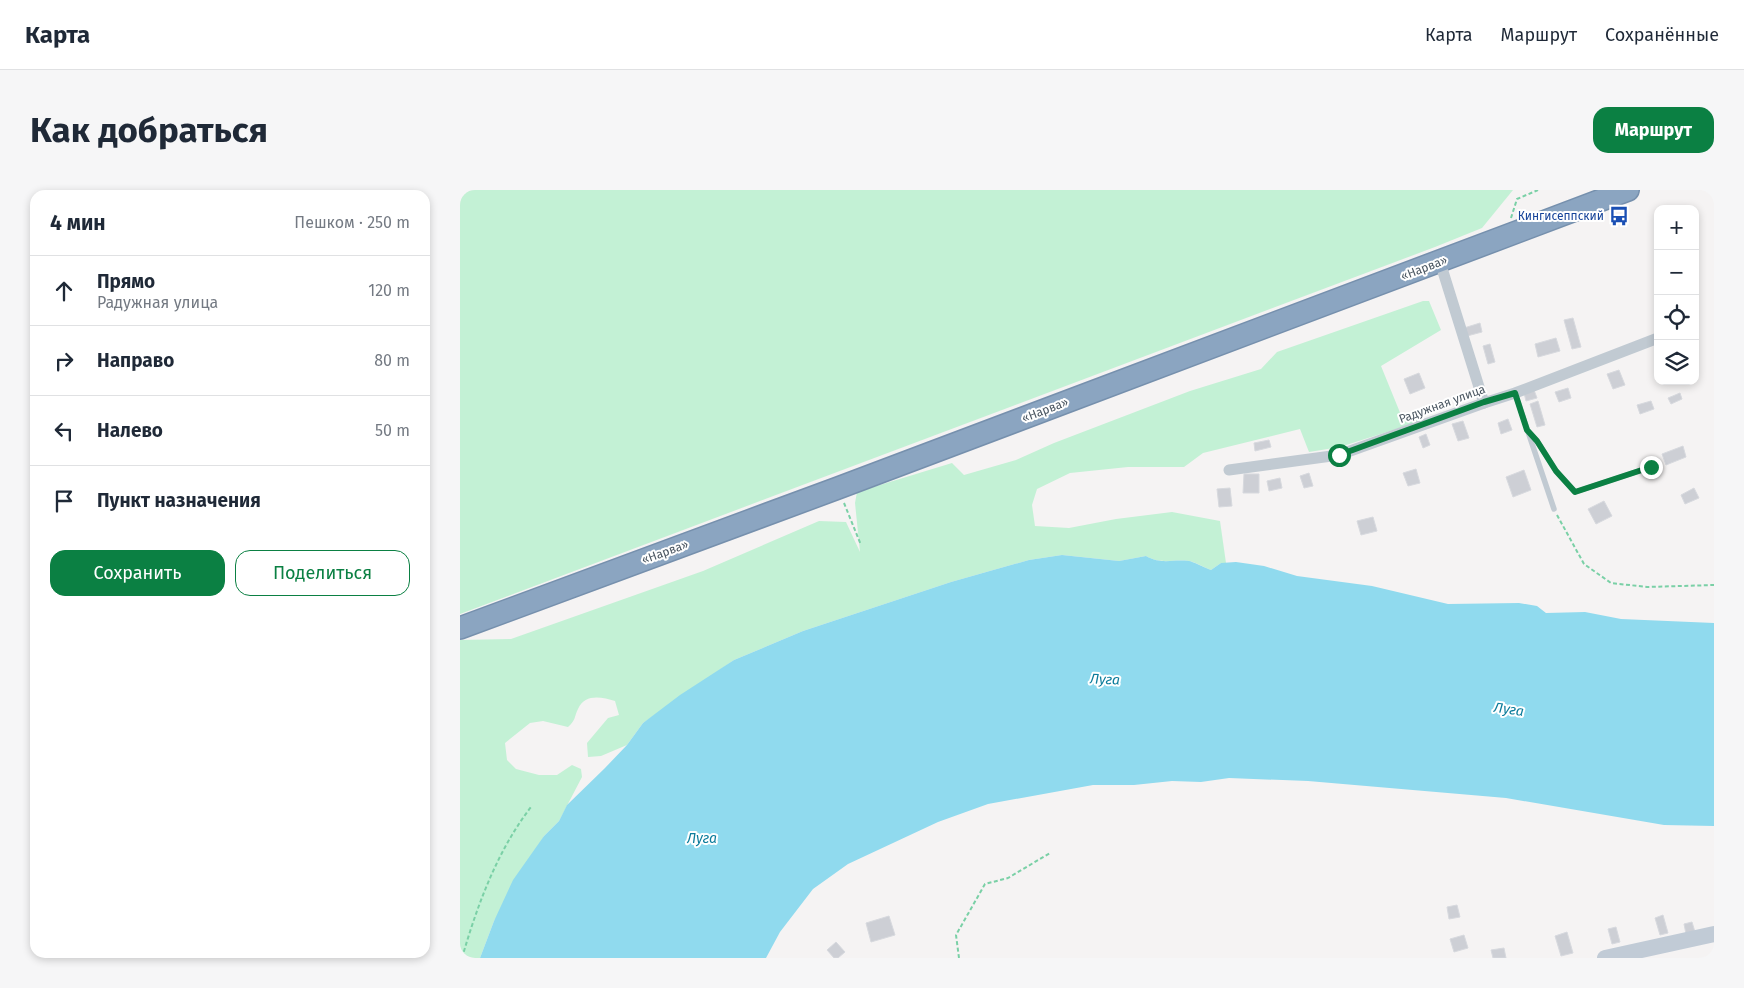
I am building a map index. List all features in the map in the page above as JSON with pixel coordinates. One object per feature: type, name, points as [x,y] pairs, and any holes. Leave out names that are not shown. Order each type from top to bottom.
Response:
[{"type":"highway","name":"«Нарва»","points":[[460,628],[838,488],[1628,190]]},
{"type":"street","points":[[1440,262],[1484,402]]},
{"type":"street","name":"Радужная улица","points":[[1229,470],[1339,455],[1484,402],[1515,393],[1654,340]]},
{"type":"street","points":[[1605,958],[1714,934]]},
{"type":"lane","points":[[1515,393],[1554,509]]},
{"type":"lane","points":[[1527,430],[1537,441],[1556,471],[1575,492],[1651,467]]},
{"type":"path","points":[[1506,236],[1517,200],[1538,190]]},
{"type":"path","points":[[838,488],[861,545]]},
{"type":"path","points":[[1554,509],[1584,564],[1610,583],[1647,587],[1714,585]]},
{"type":"path","points":[[462,958],[473,920],[495,868],[518,824],[531,807]]},
{"type":"path","points":[[959,958],[956,935],[985,884],[1008,878],[1050,853]]},
{"type":"green space","points":[[460,190],[1513,190],[1482,228],[1435,247],[460,614]]},
{"type":"green space","points":[[1423,301],[1429,301],[1441,330],[1381,366],[1401,415],[1417,416],[1418,422],[1340,447],[1309,452],[1300,429],[1203,453],[1184,467],[1128,467],[1070,473],[1037,489],[1032,505],[1035,526],[1069,528],[1116,519],[1172,512],[1220,521],[1226,563],[1221,563],[1211,570],[1191,561],[1162,561],[1146,556],[1119,561],[1062,555],[1029,560],[951,582],[803,631],[734,660],[643,723],[627,745],[601,756],[588,757],[587,743],[608,718],[619,715],[615,701],[605,698],[589,698],[585,700],[568,727],[543,721],[530,723],[505,743],[507,760],[516,769],[539,775],[557,775],[572,765],[581,769],[582,777],[559,821],[544,836],[494,921],[480,958],[460,958],[460,640],[511,639],[703,571],[819,521],[846,522],[860,552],[855,503],[857,492],[952,463],[964,475],[1016,460],[1054,443],[1190,391],[1261,369],[1277,352]]},
{"type":"water","name":"Луга","points":[[1062,555],[1119,561],[1146,556],[1162,561],[1191,561],[1211,570],[1221,563],[1236,562],[1264,566],[1297,576],[1372,586],[1448,604],[1519,603],[1537,606],[1546,613],[1585,612],[1621,619],[1714,623],[1714,826],[1664,825],[1506,798],[1308,781],[1229,778],[1201,782],[1172,781],[1134,785],[1093,785],[988,804],[938,822],[848,864],[813,889],[780,932],[766,958],[480,958],[494,921],[513,880],[544,836],[559,821],[567,805],[627,745],[643,723],[680,695],[734,660],[803,631],[951,582],[1029,560]]},
{"type":"building","points":[[1573,318],[1581,347],[1572,349],[1564,320]]},
{"type":"building","points":[[1480,323],[1482,332],[1467,336],[1464,328]]},
{"type":"building","points":[[1556,338],[1560,351],[1538,357],[1535,344]]},
{"type":"building","points":[[1490,344],[1495,362],[1488,364],[1483,346]]},
{"type":"building","points":[[1619,370],[1625,385],[1613,389],[1607,374]]},
{"type":"building","points":[[1419,373],[1425,388],[1410,394],[1404,379]]},
{"type":"building","points":[[1568,388],[1571,398],[1559,402],[1555,392]]},
{"type":"building","points":[[1534,390],[1537,398],[1526,401],[1524,393]]},
{"type":"building","points":[[1680,393],[1682,399],[1671,404],[1668,398]]},
{"type":"building","points":[[1538,401],[1545,425],[1537,427],[1530,404]]},
{"type":"building","points":[[1651,401],[1654,409],[1640,414],[1637,405]]},
{"type":"building","points":[[1508,419],[1512,430],[1501,434],[1498,423]]},
{"type":"building","points":[[1463,421],[1469,438],[1458,441],[1452,424]]},
{"type":"building","points":[[1426,434],[1430,445],[1423,448],[1419,437]]},
{"type":"building","points":[[1269,440],[1271,447],[1255,451],[1254,443]]},
{"type":"building","points":[[1683,446],[1686,457],[1666,465],[1662,454]]},
{"type":"building","points":[[1416,469],[1420,483],[1408,486],[1403,473]]},
{"type":"building","points":[[1524,470],[1531,490],[1513,497],[1506,477]]},
{"type":"building","points":[[1309,473],[1313,486],[1304,488],[1300,476]]},
{"type":"building","points":[[1244,474],[1259,474],[1259,493],[1243,493]]},
{"type":"building","points":[[1280,478],[1282,488],[1269,491],[1267,481]]},
{"type":"building","points":[[1230,488],[1232,506],[1219,507],[1217,489]]},
{"type":"building","points":[[1694,488],[1699,498],[1685,504],[1681,495]]},
{"type":"building","points":[[1604,501],[1612,516],[1596,524],[1588,509]]},
{"type":"building","points":[[1373,517],[1377,531],[1361,535],[1357,521]]},
{"type":"building","points":[[1457,905],[1460,917],[1449,919],[1447,907]]},
{"type":"building","points":[[1663,915],[1668,933],[1660,935],[1655,918]]},
{"type":"building","points":[[889,916],[895,935],[871,942],[866,923]]},
{"type":"building","points":[[1692,922],[1695,932],[1686,934],[1684,924]]},
{"type":"building","points":[[1616,927],[1620,942],[1612,944],[1608,929]]},
{"type":"building","points":[[1567,932],[1573,953],[1561,956],[1555,936]]},
{"type":"building","points":[[1464,935],[1468,948],[1454,952],[1450,939]]},
{"type":"building","points":[[836,942],[845,952],[838,958],[834,958],[827,950]]},
{"type":"building","points":[[1504,948],[1506,958],[1493,958],[1491,950]]},
{"type":"place","name":"Кингисеппский","points":[[1619,216]]},
{"type":"route","points":[[1339,455],[1484,402],[1515,393],[1527,430],[1537,441],[1556,471],[1575,492],[1651,467]]}]
